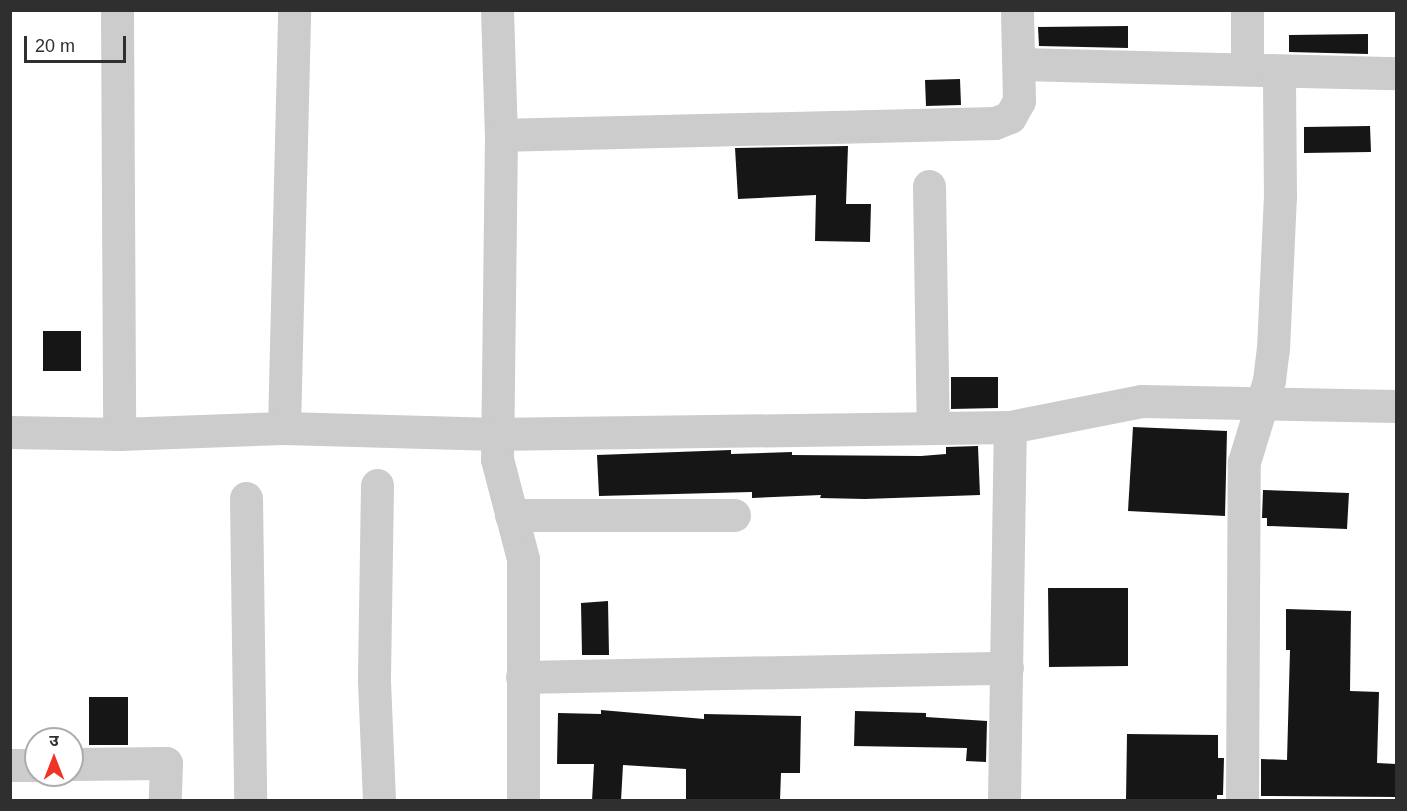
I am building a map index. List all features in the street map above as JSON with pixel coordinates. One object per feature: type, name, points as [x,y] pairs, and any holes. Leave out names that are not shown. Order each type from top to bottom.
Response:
[{"type":"street","points":[[117,10],[119,434]]},
{"type":"street","points":[[284,428],[294,10]]},
{"type":"street","points":[[497,10],[501,135],[498,475],[523,560],[523,801]]},
{"type":"street","points":[[501,135],[995,123],[1010,117],[1015,110],[1019,64],[1017,10]]},
{"type":"street","points":[[1246,69],[1247,10]]},
{"type":"street","points":[[1019,64],[1396,73]]},
{"type":"street","points":[[1242,801],[1244,462],[1263,403],[1273,349],[1279,254],[1279,71]]},
{"type":"street","points":[[929,186],[933,428]]},
{"type":"street","points":[[10,432],[119,434],[284,428],[497,434],[1010,427],[1141,401],[1396,406]]},
{"type":"street","points":[[1004,801],[1010,427]]},
{"type":"street","points":[[377,485],[374,681],[379,801]]},
{"type":"street","points":[[246,498],[250,801]]},
{"type":"street","points":[[511,515],[734,515]]},
{"type":"street","points":[[522,677],[1007,668]]},
{"type":"street","points":[[84,764],[166,763],[165,798]]},
{"type":"building","points":[[1128,26],[1128,48],[1039,46],[1038,27]]},
{"type":"building","points":[[1368,34],[1368,54],[1289,52],[1289,35]]},
{"type":"building","points":[[960,79],[961,105],[926,106],[925,80]]},
{"type":"building","points":[[1370,126],[1371,152],[1304,153],[1304,127]]},
{"type":"building","points":[[848,146],[846,204],[871,204],[870,242],[815,241],[816,195],[738,199],[735,148]]},
{"type":"building","points":[[43,331],[81,331],[81,371],[43,371]]},
{"type":"building","points":[[951,377],[998,377],[998,408],[951,409]]},
{"type":"building","points":[[1133,427],[1227,431],[1225,516],[1128,511]]},
{"type":"building","points":[[978,446],[980,495],[865,499],[820,498],[821,495],[752,498],[752,492],[599,496],[597,455],[731,450],[731,454],[792,452],[792,455],[921,456],[946,454],[946,447]]},
{"type":"building","points":[[1263,490],[1349,493],[1347,529],[1267,526],[1267,518],[1262,518]]},
{"type":"building","points":[[1048,588],[1128,588],[1128,666],[1049,667]]},
{"type":"building","points":[[608,601],[609,655],[582,655],[581,603]]},
{"type":"building","points":[[1286,609],[1351,611],[1350,691],[1379,692],[1377,763],[1396,764],[1396,797],[1261,796],[1261,759],[1287,760],[1290,650],[1286,650]]},
{"type":"building","points":[[89,697],[128,697],[128,745],[89,745]]},
{"type":"building","points":[[601,710],[704,719],[704,714],[801,716],[800,773],[781,773],[780,801],[686,801],[686,769],[623,765],[621,801],[592,801],[594,764],[557,764],[558,713],[601,714]]},
{"type":"building","points":[[855,711],[926,713],[926,717],[987,721],[986,762],[966,761],[967,748],[854,746]]},
{"type":"building","points":[[1127,734],[1218,735],[1218,758],[1224,758],[1223,795],[1217,795],[1217,801],[1126,801]]}]
